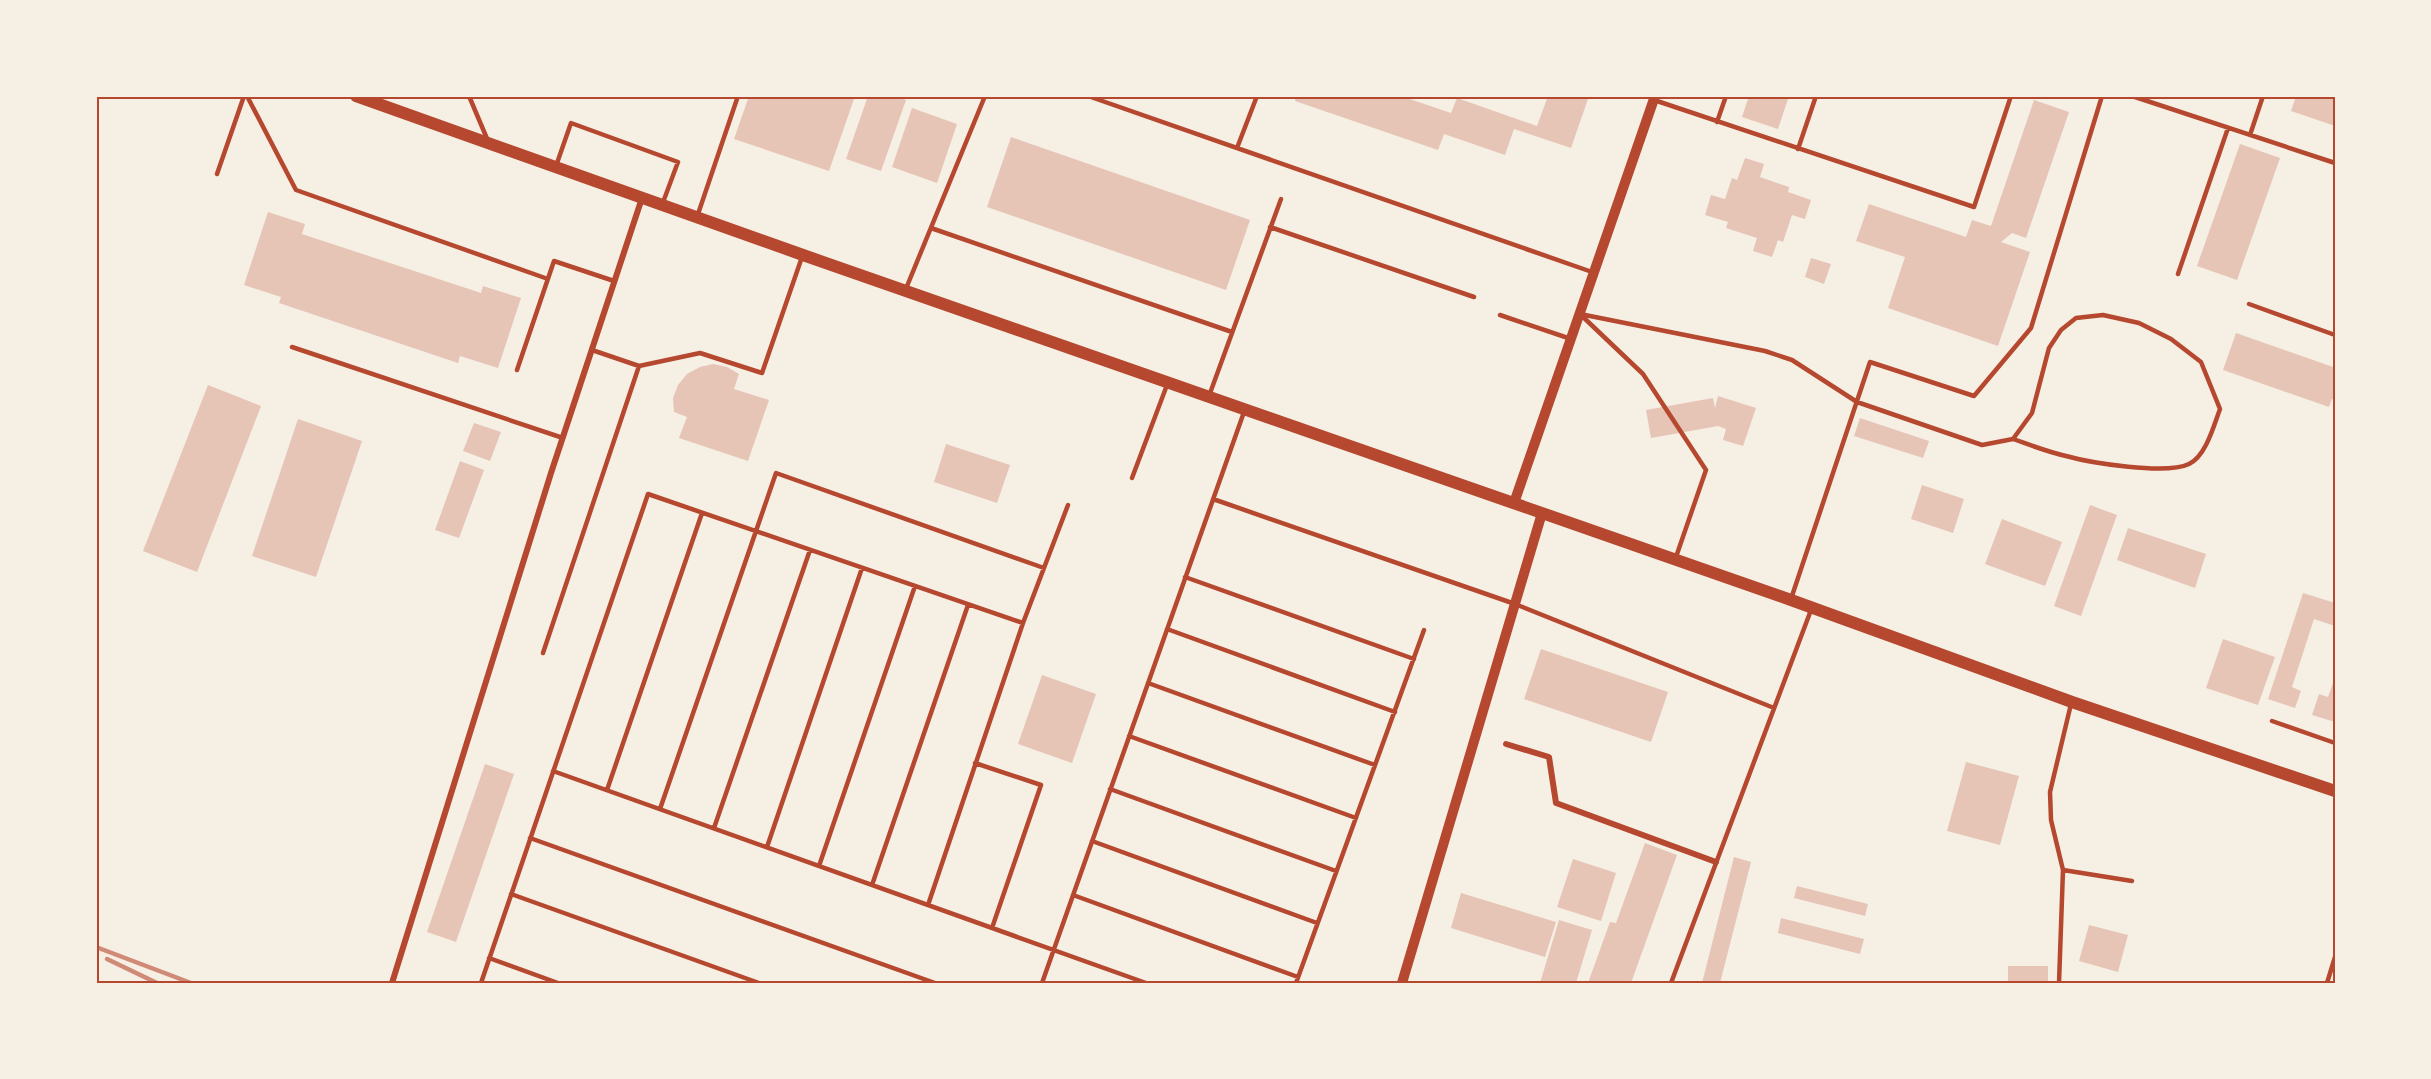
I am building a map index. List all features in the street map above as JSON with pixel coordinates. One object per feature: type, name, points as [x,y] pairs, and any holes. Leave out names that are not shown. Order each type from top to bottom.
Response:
[{"type":"main road","points":[[356,96],[905,291],[1812,607],[2072,702],[2335,791]]},
{"type":"street","points":[[1514,503],[1655,98]]},
{"type":"street","points":[[392,983],[563,438],[642,198]]},
{"type":"street","points":[[1402,983],[1542,513]]},
{"type":"street","points":[[1506,744],[1549,757],[1556,803],[1716,862]]},
{"type":"lane","points":[[217,174],[246,96]]},
{"type":"lane","points":[[246,96],[296,190],[548,279]]},
{"type":"lane","points":[[470,96],[489,143]]},
{"type":"lane","points":[[697,217],[738,96]]},
{"type":"lane","points":[[905,291],[985,96]]},
{"type":"lane","points":[[1088,96],[1594,273]]},
{"type":"lane","points":[[1237,148],[1257,96]]},
{"type":"lane","points":[[1717,122],[1726,96]]},
{"type":"lane","points":[[1798,149],[1816,96]]},
{"type":"lane","points":[[1655,98],[1717,122],[1974,207],[2011,96]]},
{"type":"lane","points":[[1791,600],[1870,362],[1974,396],[2031,328],[2102,96]]},
{"type":"lane","points":[[2132,96],[2335,163]]},
{"type":"lane","points":[[2250,135],[2263,96]]},
{"type":"lane","points":[[555,167],[571,123],[678,162],[662,205]]},
{"type":"lane","points":[[2178,274],[2228,128]]},
{"type":"lane","points":[[1209,396],[1281,199]]},
{"type":"lane","points":[[1270,227],[1474,297]]},
{"type":"lane","points":[[931,228],[1232,332]]},
{"type":"lane","points":[[592,350],[639,366],[700,353],[762,373],[803,255]]},
{"type":"lane","points":[[518,370],[554,261],[614,281]]},
{"type":"lane","points":[[2249,304],[2335,335]]},
{"type":"lane","points":[[1580,314],[1765,351],[1792,360],[1857,402],[1982,445],[2013,439],[2066,456],[2118,465],[2170,469],[2191,464],[2208,443],[2220,409],[2201,362],[2171,339],[2139,323],[2103,315],[2076,318],[2061,330],[2049,348],[2032,413],[2013,439]]},
{"type":"lane","points":[[1580,314],[1643,374],[1706,470],[1675,560]]},
{"type":"lane","points":[[1500,315],[1571,339]]},
{"type":"lane","points":[[292,347],[563,438]]},
{"type":"lane","points":[[543,653],[639,366]]},
{"type":"lane","points":[[1131,478],[1168,382]]},
{"type":"lane","points":[[1042,983],[1245,409]]},
{"type":"lane","points":[[660,809],[776,472],[1044,568]]},
{"type":"lane","points":[[481,983],[648,494],[1023,623]]},
{"type":"lane","points":[[1213,499],[1515,604],[1774,708]]},
{"type":"lane","points":[[928,905],[1023,623],[1068,505]]},
{"type":"lane","points":[[607,790],[702,513]]},
{"type":"lane","points":[[714,828],[810,550]]},
{"type":"lane","points":[[767,847],[862,568]]},
{"type":"lane","points":[[1185,577],[1414,659]]},
{"type":"lane","points":[[819,866],[915,586]]},
{"type":"lane","points":[[872,885],[968,605]]},
{"type":"lane","points":[[1671,983],[1812,607]]},
{"type":"lane","points":[[1167,629],[1395,712]]},
{"type":"lane","points":[[1296,983],[1424,630]]},
{"type":"lane","points":[[1148,683],[1375,765]]},
{"type":"lane","points":[[2059,983],[2062,870],[2051,820],[2050,792],[2072,702]]},
{"type":"lane","points":[[2272,721],[2335,743]]},
{"type":"lane","points":[[1129,736],[1356,818]]},
{"type":"lane","points":[[975,763],[1041,785],[992,928]]},
{"type":"lane","points":[[553,771],[1146,983]]},
{"type":"lane","points":[[1110,789],[1336,871]]},
{"type":"lane","points":[[530,838],[935,983]]},
{"type":"lane","points":[[1092,842],[1317,923]]},
{"type":"lane","points":[[2062,870],[2132,881]]},
{"type":"lane","points":[[511,894],[759,983]]},
{"type":"lane","points":[[1073,895],[1298,977]]},
{"type":"lane","points":[[2327,983],[2335,957]]},
{"type":"lane","points":[[489,958],[558,983]]},
{"type":"building","points":[[749,96],[855,96],[829,171],[734,139]]},
{"type":"building","points":[[868,96],[894,96],[906,100],[881,171],[846,159]]},
{"type":"building","points":[[1296,96],[1401,96],[1451,113],[1457,98],[1537,126],[1548,96],[1589,96],[1571,148],[1514,129],[1505,155],[1444,134],[1438,150],[1295,101]]},
{"type":"building","points":[[1749,96],[1789,96],[1778,129],[1742,117]]},
{"type":"building","points":[[2296,96],[2335,96],[2335,126],[2291,111]]},
{"type":"building","points":[[2034,100],[2069,112],[2026,238],[2012,233],[2001,242],[2030,252],[1998,346],[1888,308],[1905,257],[1856,241],[1869,204],[1966,237],[1972,220],[1991,226]]},
{"type":"building","points":[[912,108],[957,124],[937,183],[892,167]]},
{"type":"building","points":[[1011,137],[1250,220],[1226,290],[987,207]]},
{"type":"building","points":[[2240,144],[2280,158],[2237,280],[2197,266]]},
{"type":"building","points":[[1745,158],[1764,164],[1760,177],[1789,187],[1788,192],[1811,200],[1805,219],[1792,215],[1783,242],[1778,240],[1772,257],[1753,251],[1757,238],[1726,228],[1728,222],[1705,215],[1711,195],[1725,199],[1732,178],[1737,180]]},
{"type":"building","points":[[268,212],[305,224],[302,234],[481,293],[483,286],[521,298],[498,368],[460,356],[458,363],[279,303],[281,297],[244,285]]},
{"type":"building","points":[[1811,258],[1831,264],[1824,284],[1805,277]]},
{"type":"building","points":[[2236,333],[2333,367],[2335,363],[2335,400],[2332,399],[2329,407],[2223,370]]},
{"type":"building","points":[[713,364],[727,367],[739,374],[734,389],[769,400],[748,461],[679,438],[687,417],[674,412],[673,398],[678,385],[687,374],[700,367]]},
{"type":"building","points":[[208,385],[261,406],[197,572],[143,551]]},
{"type":"building","points":[[1718,396],[1756,408],[1743,446],[1723,440],[1726,429],[1718,426],[1651,438],[1646,410],[1713,398],[1715,408]]},
{"type":"building","points":[[1860,418],[1929,441],[1923,458],[1854,436]]},
{"type":"building","points":[[298,419],[362,441],[316,577],[252,556]]},
{"type":"building","points":[[474,423],[501,432],[490,461],[463,451]]},
{"type":"building","points":[[946,444],[1010,465],[997,503],[934,482]]},
{"type":"building","points":[[460,461],[484,470],[459,538],[435,530]]},
{"type":"building","points":[[1922,485],[1964,499],[1953,533],[1911,519]]},
{"type":"building","points":[[2090,505],[2117,515],[2081,616],[2054,606]]},
{"type":"building","points":[[2002,519],[2062,542],[2045,586],[1985,564]]},
{"type":"building","points":[[2128,528],[2206,554],[2195,588],[2117,560]]},
{"type":"building","points":[[2303,593],[2335,603],[2335,626],[2314,619],[2292,687],[2301,691],[2295,708],[2268,699]]},
{"type":"building","points":[[2223,639],[2275,657],[2258,705],[2206,688]]},
{"type":"building","points":[[1541,649],[1668,692],[1651,742],[1524,699]]},
{"type":"building","points":[[1042,675],[1096,694],[1072,763],[1018,744]]},
{"type":"building","points":[[2335,677],[2335,722],[2312,715],[2319,694],[2328,697]]},
{"type":"building","points":[[1966,762],[2019,776],[2000,845],[1947,831]]},
{"type":"building","points":[[485,764],[514,774],[456,942],[427,932]]},
{"type":"building","points":[[1645,843],[1677,855],[1631,983],[1588,983],[1610,922],[1616,923]]},
{"type":"building","points":[[1734,857],[1751,862],[1720,983],[1702,983]]},
{"type":"building","points":[[1573,859],[1616,873],[1601,921],[1557,907]]},
{"type":"building","points":[[1797,886],[1868,904],[1865,916],[1794,898]]},
{"type":"building","points":[[1461,893],[1556,922],[1545,957],[1451,928]]},
{"type":"building","points":[[1781,918],[1864,939],[1860,954],[1778,933]]},
{"type":"building","points":[[1559,920],[1592,930],[1576,983],[1540,983]]},
{"type":"building","points":[[2089,925],[2128,935],[2118,972],[2079,961]]},
{"type":"building","points":[[2008,966],[2048,966],[2048,983],[2008,983]]},
{"type":"railway","points":[[96,947],[191,983]]},
{"type":"railway","points":[[107,959],[157,983]]}]
